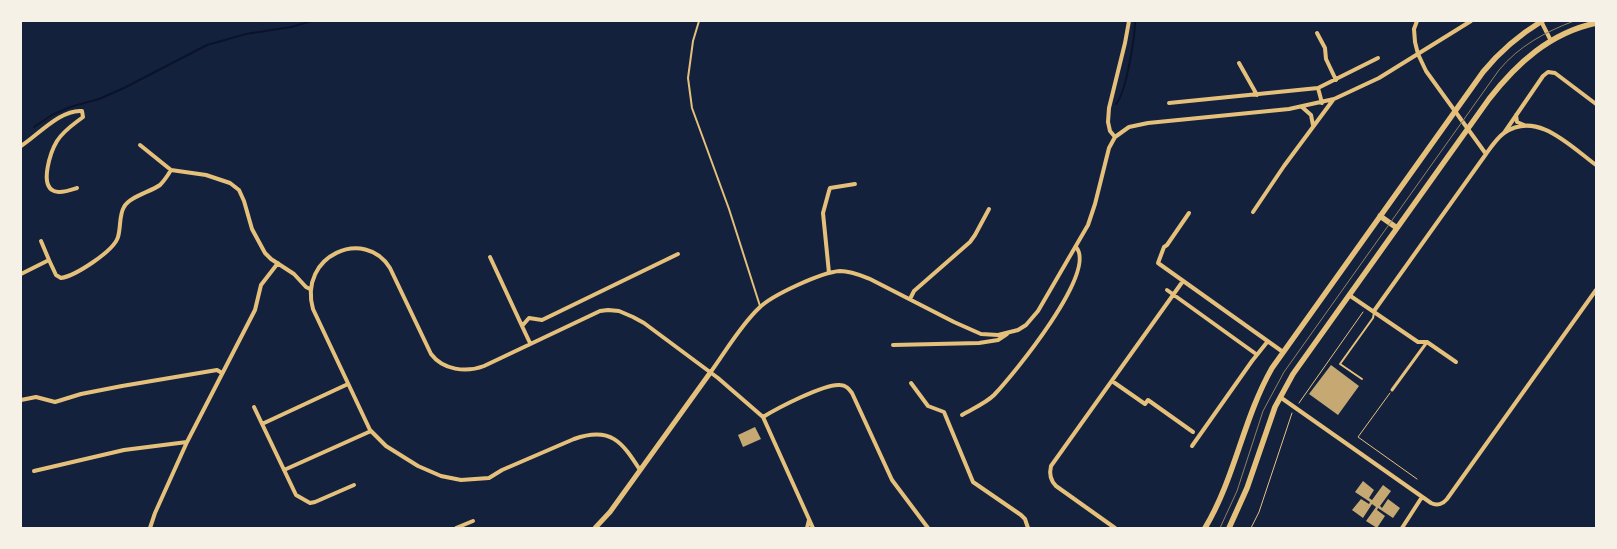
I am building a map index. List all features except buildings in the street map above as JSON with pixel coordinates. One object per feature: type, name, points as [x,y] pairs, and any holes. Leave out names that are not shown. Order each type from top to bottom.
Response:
[{"type":"main road","points":[[1205,528],[1227,482],[1261,386],[1283,352],[1483,72],[1507,46],[1541,21]]},
{"type":"main road","points":[[1230,528],[1247,488],[1271,417],[1293,374],[1502,82],[1521,62],[1551,41],[1574,30],[1596,23]]},
{"type":"main road","points":[[1380,216],[1397,228]]},
{"type":"street","points":[[1115,137],[1110,131],[1108,108],[1125,43],[1128,21]]},
{"type":"street","points":[[1417,21],[1414,29],[1418,54],[1426,71],[1486,154]]},
{"type":"street","points":[[595,528],[610,512],[738,333],[761,306],[791,289],[829,273],[839,271],[857,274],[981,334],[998,335],[1018,330],[1032,319],[1076,247],[1092,215],[1109,148],[1115,137],[1124,129],[1135,125],[1302,107],[1322,103],[1370,84],[1471,21]]},
{"type":"street","points":[[1541,21],[1551,41]]},
{"type":"street","points":[[1317,33],[1325,48],[1326,59],[1336,80]]},
{"type":"street","points":[[1169,103],[1318,88],[1378,58]]},
{"type":"street","points":[[1239,63],[1258,95]]},
{"type":"street","points":[[1374,311],[1486,154],[1504,133],[1543,76],[1550,72],[1555,73],[1596,104]]},
{"type":"street","points":[[1318,88],[1322,103]]},
{"type":"street","points":[[1253,212],[1334,99]]},
{"type":"street","points":[[1302,107],[1311,115],[1313,126]]},
{"type":"street","points":[[21,146],[46,126],[70,112],[82,111],[83,117],[72,125],[57,141],[47,170],[48,185],[52,190],[56,192],[77,188]]},
{"type":"street","points":[[1516,114],[1517,122],[1546,129],[1596,165]]},
{"type":"street","points":[[1504,133],[1524,125]]},
{"type":"street","points":[[140,145],[171,170],[206,175],[230,183],[239,190],[244,200],[252,229],[265,253],[294,274],[306,287],[310,288]]},
{"type":"street","points":[[42,241],[56,275],[61,278],[67,278],[104,254],[116,242],[124,206],[161,184],[171,170]]},
{"type":"street","points":[[829,273],[823,213],[828,191],[830,188],[856,184]]},
{"type":"street","points":[[910,299],[914,291],[970,242],[989,209]]},
{"type":"street","points":[[1189,213],[1164,247],[1158,263],[1283,352]]},
{"type":"street","points":[[962,415],[993,396],[1045,333],[1078,274],[1080,255],[1076,247]]},
{"type":"street","points":[[640,470],[619,442],[610,437],[596,434],[574,440],[502,470],[489,478],[471,480],[452,478],[434,474],[412,463],[382,442],[371,431],[313,309],[310,288],[314,275],[326,260],[337,253],[367,250],[380,256],[389,265],[434,359],[444,365],[460,369],[479,368],[600,311],[614,310],[633,316],[710,373],[762,417],[813,528]]},
{"type":"street","points":[[522,326],[529,318],[542,320],[678,254]]},
{"type":"street","points":[[490,257],[530,343]]},
{"type":"street","points":[[21,274],[50,260]]},
{"type":"street","points":[[150,528],[187,442],[254,310],[261,285],[278,263]]},
{"type":"street","points":[[1115,528],[1056,486],[1050,477],[1051,466],[1183,281]]},
{"type":"street","points":[[1167,290],[1256,354]]},
{"type":"street","points":[[1280,397],[1422,498],[1435,505],[1442,504],[1448,499],[1596,290]]},
{"type":"street","points":[[1349,295],[1418,342],[1427,342],[1456,362]]},
{"type":"street","points":[[892,345],[979,342],[998,340],[1007,334]]},
{"type":"street","points":[[1192,446],[1256,354],[1268,341]]},
{"type":"street","points":[[1391,391],[1427,342]]},
{"type":"street","points":[[21,400],[36,397],[55,402],[81,394],[131,384],[217,370],[222,373]]},
{"type":"street","points":[[1112,381],[1145,404],[1148,400],[1193,432]]},
{"type":"street","points":[[911,383],[928,406],[944,412],[973,482],[1021,515],[1025,519],[1028,528]]},
{"type":"street","points":[[262,424],[348,384]]},
{"type":"street","points":[[762,417],[831,385],[843,385],[848,388],[892,480],[928,528]]},
{"type":"street","points":[[254,407],[296,495],[310,503],[354,485]]},
{"type":"street","points":[[284,470],[371,431]]},
{"type":"street","points":[[34,472],[124,450],[187,442]]},
{"type":"street","points":[[1402,528],[1422,498]]},
{"type":"street","points":[[807,528],[809,520]]},
{"type":"street","points":[[456,528],[473,521]]},
{"type":"lane","points":[[699,21],[693,41],[688,78],[692,108],[729,209],[761,306]]},
{"type":"lane","points":[[1362,379],[1340,364],[1373,318],[1374,311]]},
{"type":"path","points":[[1297,405],[1365,310]]},
{"type":"path","points":[[1391,391],[1358,437],[1417,479]]},
{"type":"path","points":[[1251,528],[1259,512],[1294,410]]},
{"type":"waterway","points":[[34,127],[52,115],[70,107],[99,99],[124,88],[207,45],[246,34],[291,27],[312,21]]},
{"type":"waterway","points":[[1116,104],[1123,89],[1132,51],[1135,21]]},
{"type":"tram line","points":[[1220,528],[1237,491],[1263,411],[1284,372],[1499,70],[1515,54],[1533,41],[1574,21]]}]
